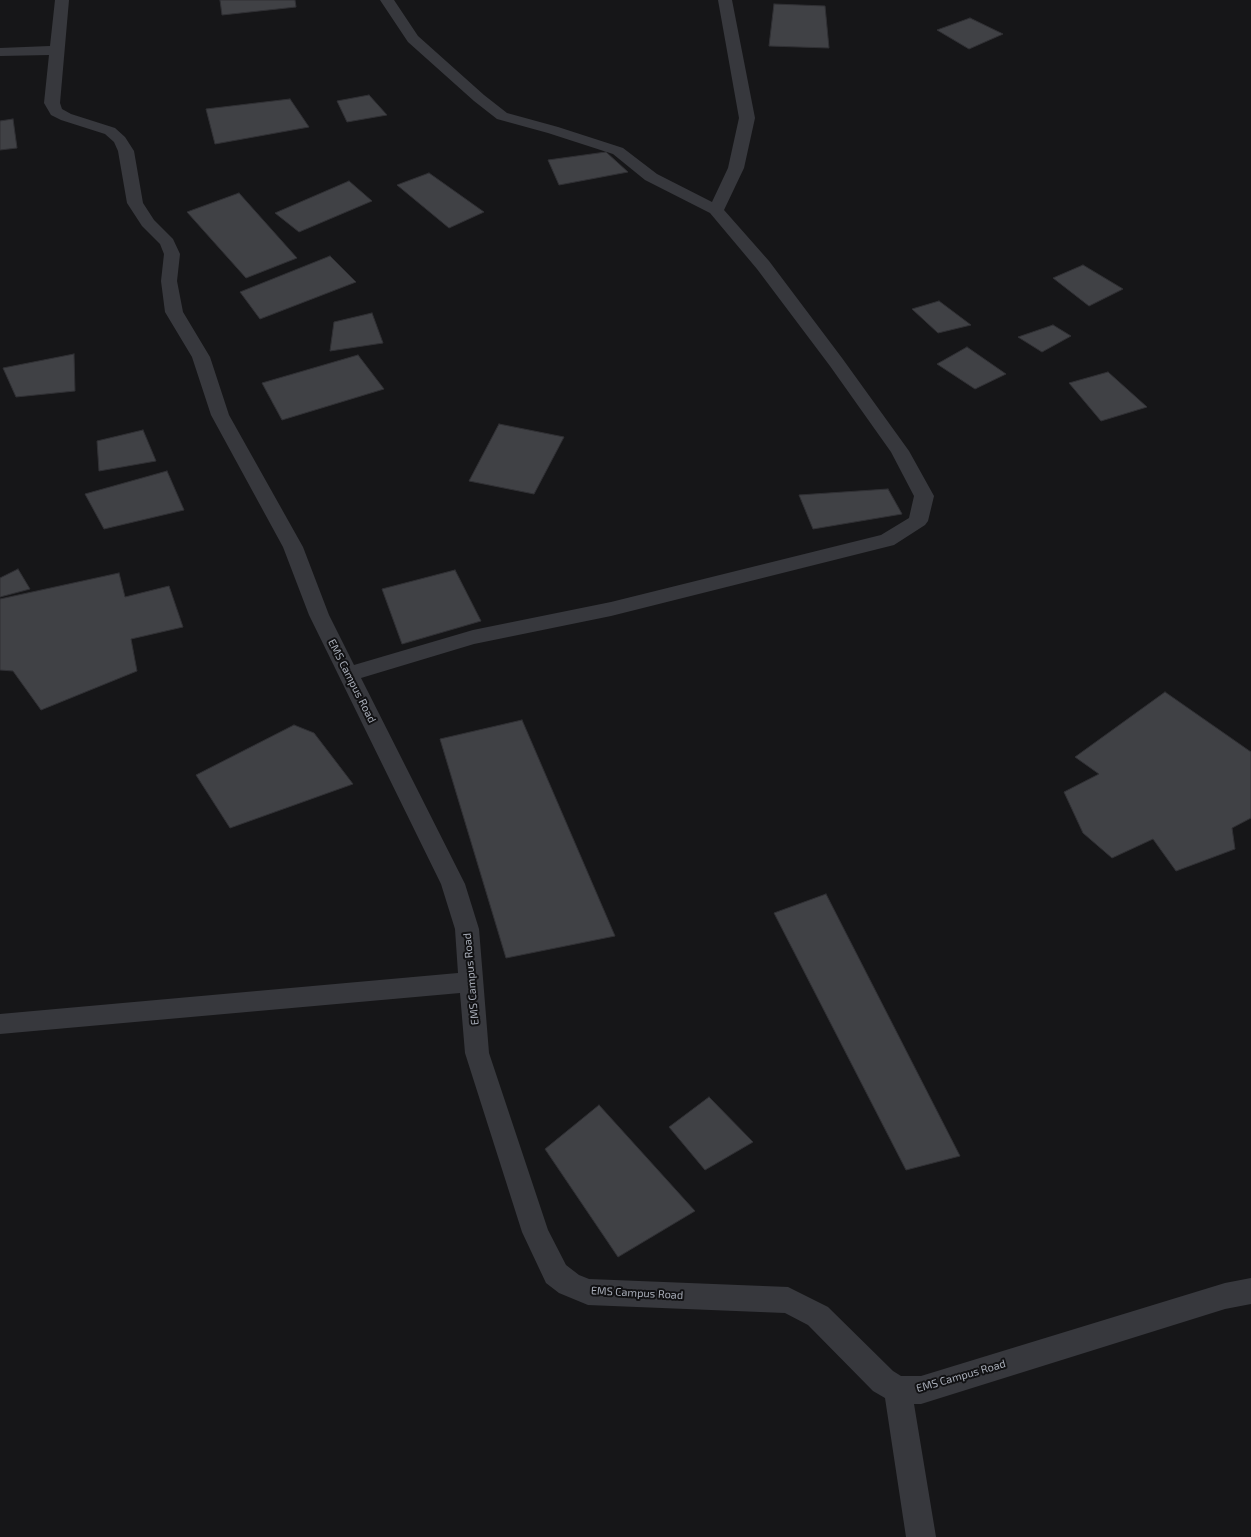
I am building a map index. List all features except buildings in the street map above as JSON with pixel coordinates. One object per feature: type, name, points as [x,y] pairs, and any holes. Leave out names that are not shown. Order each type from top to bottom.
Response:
[{"type":"street","name":"EMS Campus Road","points":[[62,0],[52,103],[56,112],[66,117],[110,131],[120,140],[126,151],[135,204],[148,223],[167,242],[172,254],[169,282],[174,312],[202,357],[220,415],[293,547],[319,615],[453,884],[467,929],[477,1053],[535,1232],[556,1274],[568,1284],[588,1292],[788,1300],[818,1316],[883,1381],[898,1390],[921,1390],[1225,1296],[1251,1291]]},
{"type":"street","points":[[349,674],[473,637],[611,609],[887,540],[918,521],[924,496],[900,451],[836,362],[763,265],[716,210],[651,177],[618,151],[554,130],[502,116],[479,98],[413,39],[387,0]]},
{"type":"street","points":[[716,210],[736,168],[747,118],[725,0]]},
{"type":"street","points":[[0,52],[58,50]]},
{"type":"street","points":[[0,1024],[471,982]]},
{"type":"street","points":[[898,1390],[921,1537]]}]
